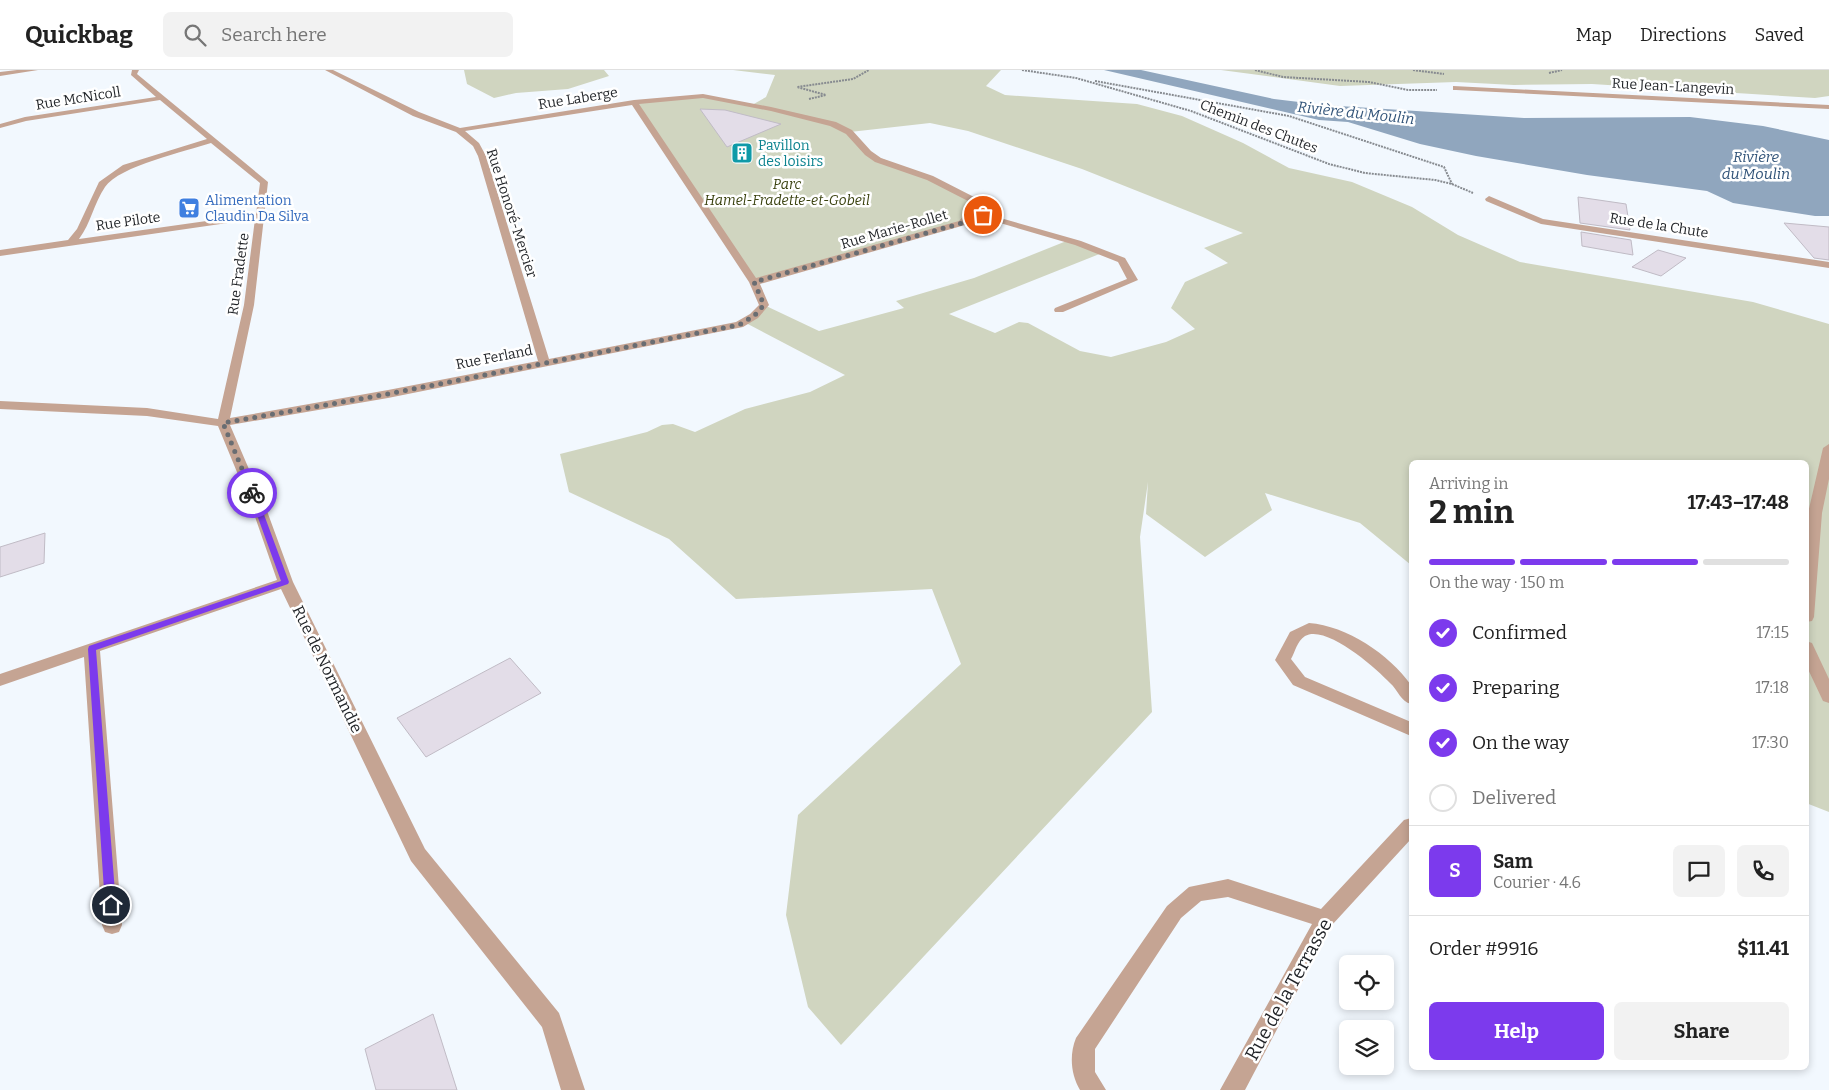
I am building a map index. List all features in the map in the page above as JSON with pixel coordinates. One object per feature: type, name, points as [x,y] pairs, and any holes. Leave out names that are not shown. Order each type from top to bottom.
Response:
[{"type":"street","points":[[0,74],[35,70]]},
{"type":"street","name":"Rue Fradette","points":[[136,70],[133,74],[264,182],[250,305],[223,423]]},
{"type":"street","name":"Rue Honoré-Mercier","points":[[328,70],[416,114],[459,130],[476,145],[482,156],[544,363]]},
{"type":"street","name":"Rue Jean-Langevin","points":[[1456,88],[1829,107]]},
{"type":"street","name":"Rue Laberge","points":[[459,130],[634,102],[703,96]]},
{"type":"street","name":"Rue Marie-Rollet","points":[[703,96],[771,109],[833,124],[849,132],[868,153],[878,160],[930,178],[973,200],[971,212],[962,223],[754,282]]},
{"type":"street","name":"Rue McNicoll","points":[[0,126],[34,118],[161,98]]},
{"type":"street","points":[[634,102],[754,282]]},
{"type":"street","points":[[71,243],[82,230],[102,184],[126,167],[212,140]]},
{"type":"street","name":"Rue de la Chute","points":[[1489,199],[1541,221],[1829,265]]},
{"type":"street","points":[[971,212],[1078,243],[1122,260],[1133,280],[1059,310]]},
{"type":"street","name":"Rue Pilote","points":[[0,253],[260,216]]},
{"type":"street","name":"Rue Ferland","points":[[223,423],[388,394],[739,325],[754,316],[764,305],[754,282]]},
{"type":"street","points":[[0,405],[147,412],[223,423]]},
{"type":"street","name":"Rue de Normandie","points":[[223,423],[260,511],[285,582],[418,855],[551,1021],[573,1090]]},
{"type":"street","points":[[1809,582],[1815,513],[1829,448]]},
{"type":"street","points":[[0,680],[285,582]]},
{"type":"street","points":[[1409,695],[1397,679],[1357,645],[1326,632],[1313,629],[1299,632],[1289,646],[1283,660],[1299,681],[1409,728]]},
{"type":"street","points":[[92,649],[112,925]]},
{"type":"street","points":[[1809,654],[1829,697]]},
{"type":"street","name":"Rue de la Terrasse","points":[[1232,1090],[1325,919],[1409,828]]},
{"type":"street","points":[[1094,1090],[1084,1075],[1084,1046],[1174,912],[1196,893],[1228,888],[1325,919]]},
{"type":"path","points":[[771,109],[826,95],[798,87],[853,80],[869,70]]},
{"type":"path","name":"Chemin des Chutes","points":[[1022,70],[1076,78],[1191,111],[1329,164],[1365,172],[1452,184],[1489,199]]},
{"type":"path","points":[[1255,70],[1268,75],[1298,80],[1333,78],[1362,81],[1400,89],[1434,90],[1456,88]]},
{"type":"path","points":[[1076,78],[1289,116],[1444,167],[1452,184]]},
{"type":"green space","points":[[464,70],[604,70],[609,76],[568,89],[516,93],[494,98],[467,84]]},
{"type":"green space","name":"Parc Hamel-Fradette-et-Gobeil","points":[[733,70],[1001,70],[986,86],[1005,95],[1137,104],[1182,116],[1243,143],[1289,168],[1352,182],[1412,207],[1458,235],[1520,262],[1753,302],[1829,324],[1829,812],[1809,804],[1809,460],[1409,460],[1409,563],[1360,523],[1265,493],[1272,510],[1205,557],[1146,514],[1148,482],[1140,537],[1152,712],[841,1045],[808,1007],[786,915],[798,815],[961,664],[932,589],[736,599],[669,539],[569,492],[560,454],[647,432],[662,425],[673,424],[695,432],[745,409],[810,392],[845,375],[744,322],[764,305],[819,331],[904,308],[896,301],[974,278],[1069,240],[1102,253],[949,314],[995,333],[1019,322],[1028,323],[1080,351],[1111,357],[1166,342],[1195,329],[1171,308],[1185,282],[1228,263],[1204,248],[1243,233],[1082,169],[968,131],[930,123],[850,132],[868,153],[930,178],[973,200],[962,223],[754,282],[634,102],[703,96],[752,105],[766,97],[775,75]]},
{"type":"green space","points":[[1221,70],[1829,70],[1829,96],[1815,98],[1592,84],[1514,85],[1456,82],[1340,86]]},
{"type":"water","name":"Rivière du Moulin","points":[[1104,70],[1141,70],[1274,99],[1324,105],[1524,118],[1690,117],[1763,126],[1829,140],[1829,216],[1815,216],[1733,203],[1707,191],[1587,175],[1476,156],[1420,144],[1348,122],[1319,120]]},
{"type":"building","points":[[700,109],[725,110],[781,124],[727,147]]},
{"type":"building","points":[[1578,197],[1626,204],[1630,230],[1580,223]]},
{"type":"building","points":[[1784,223],[1829,227],[1829,260],[1814,258]]},
{"type":"building","points":[[1581,232],[1631,240],[1633,255],[1582,246]]},
{"type":"building","points":[[1658,250],[1686,258],[1661,276],[1632,267]]},
{"type":"building","points":[[45,533],[44,563],[0,577],[0,547]]},
{"type":"building","points":[[510,658],[541,693],[426,757],[397,718]]},
{"type":"building","points":[[433,1014],[457,1090],[376,1090],[365,1049]]},
{"type":"way so far","points":[[252,493],[223,423],[388,394],[739,325],[754,316],[764,305],[754,282],[962,223],[971,212],[983,215]]},
{"type":"place","name":"Pavillon des loisirs","points":[[742,153]]},
{"type":"place","name":"Alimentation Claudin Da Silva","points":[[189,208]]},
{"type":"route","points":[[111,905],[92,649],[285,582],[252,493]]}]
